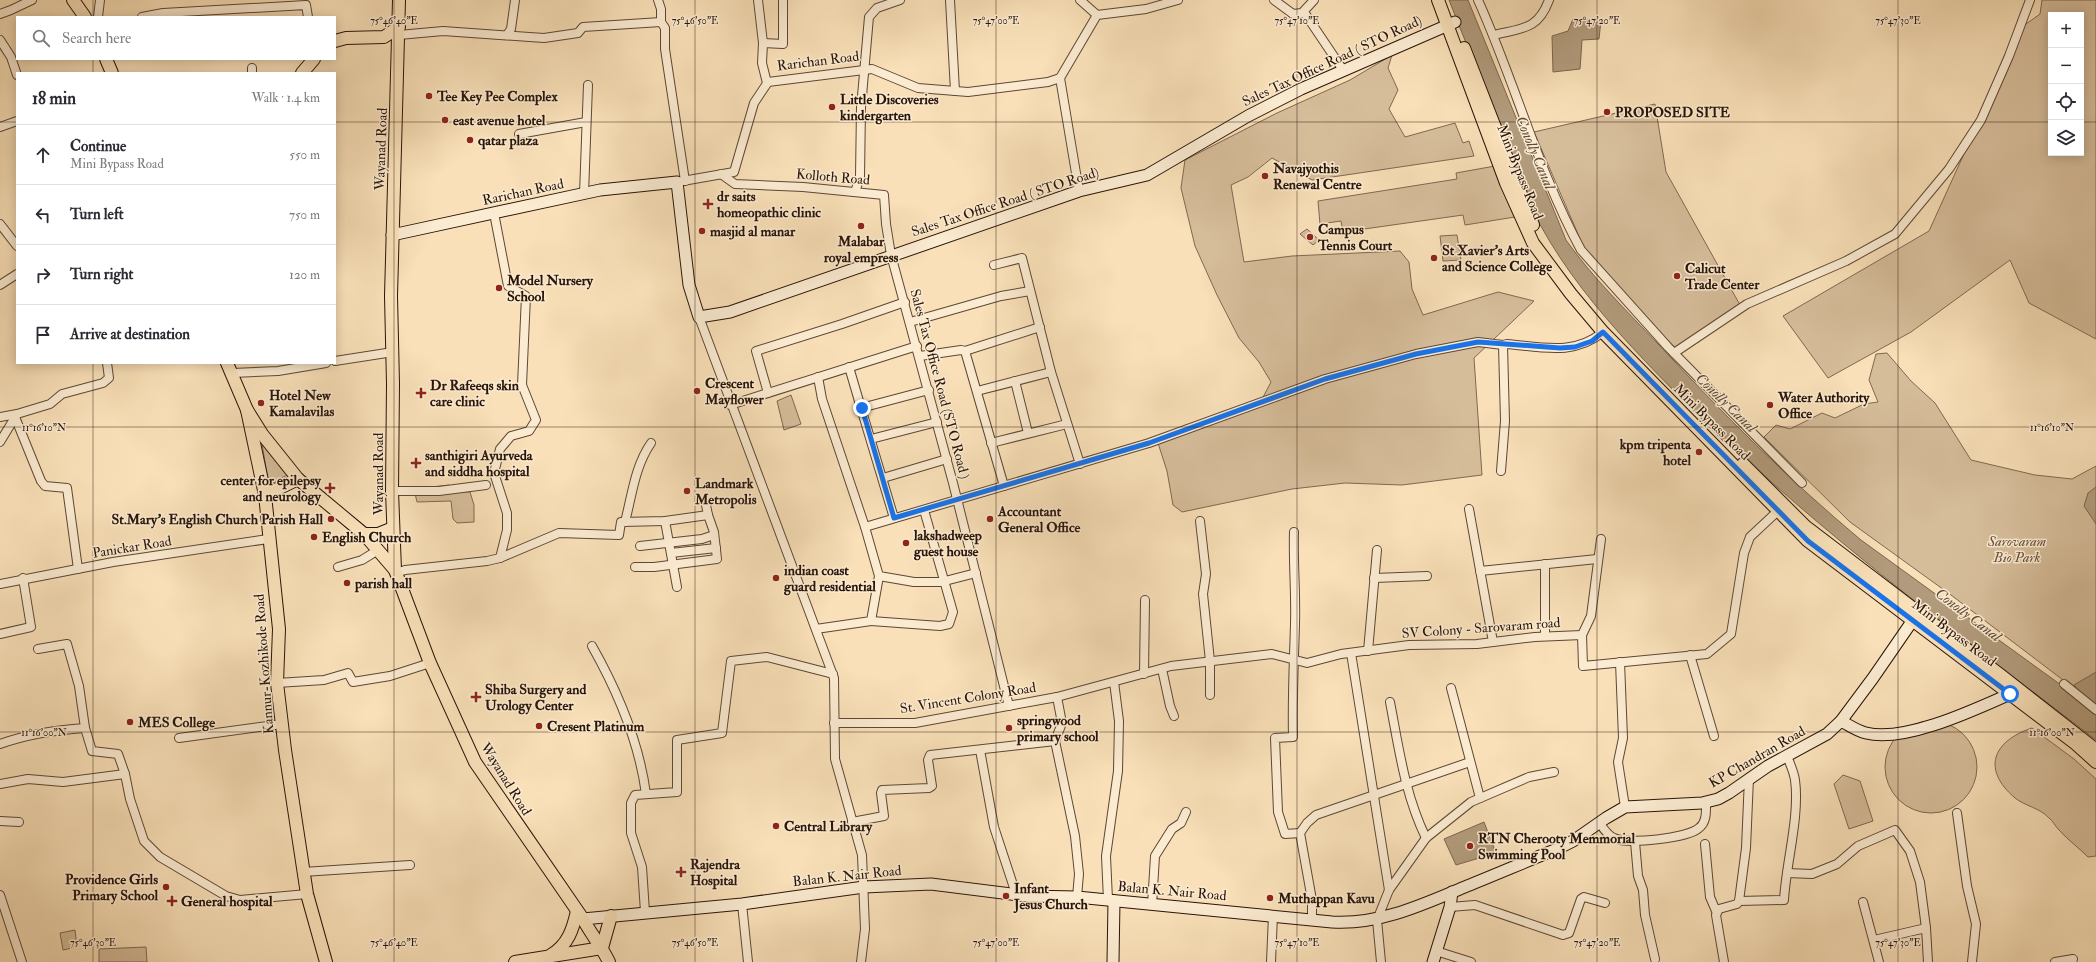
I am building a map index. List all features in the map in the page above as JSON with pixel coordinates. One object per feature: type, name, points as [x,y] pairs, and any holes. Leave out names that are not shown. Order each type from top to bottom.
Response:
[{"type":"main road","points":[[73,0],[84,16]]},
{"type":"main road","name":"Wayanad Road","points":[[399,0],[399,52],[392,235],[392,491],[395,572],[430,663],[475,762],[580,915],[593,937],[602,948],[609,962]]},
{"type":"main road","name":"Mini Bypass Road","points":[[1438,0],[1451,24],[1537,233],[1545,246],[1571,284],[1653,378],[1782,508]]},
{"type":"main road","name":"Mini Bypass Road","points":[[1446,0],[1451,24],[1506,183],[1533,242],[1571,294],[1603,332],[1782,508],[2010,694],[2076,744],[2096,762]]},
{"type":"main road","name":"Sales Tax Office Road ( STO Road)","points":[[699,318],[730,312],[1079,191],[1147,175],[1248,116],[1343,70],[1451,24]]},
{"type":"main road","points":[[336,41],[346,38],[384,37],[399,31]]},
{"type":"main road","points":[[384,37],[394,43],[399,52]]},
{"type":"main road","points":[[106,60],[112,72]]},
{"type":"main road","points":[[303,72],[313,60]]},
{"type":"main road","points":[[681,182],[689,285],[699,318]]},
{"type":"main road","name":"Rarichan Road","points":[[392,235],[584,194],[647,184],[681,182]]},
{"type":"main road","points":[[230,368],[247,410],[262,434],[298,479],[364,534],[395,572]]},
{"type":"main road","name":"Kannur-Kozhikode Road","points":[[247,410],[265,495],[268,539],[279,629],[277,683],[303,872],[307,894],[326,962]]},
{"type":"main road","points":[[265,495],[298,479]]},
{"type":"main road","points":[[364,534],[378,534],[393,528]]},
{"type":"main road","name":"Mini Bypass Road","points":[[1916,617],[2003,677],[2096,750]]},
{"type":"main road","name":"KP Chandran Road","points":[[1452,892],[1573,841],[1599,822],[1625,807],[1706,802],[1729,793],[1749,778],[1827,734],[1841,721],[1916,617]]},
{"type":"main road","points":[[1841,721],[1866,733],[1878,734],[1904,732],[1956,717],[2010,694]]},
{"type":"main road","name":"Balan K. Nair Road","points":[[580,915],[611,916],[742,904],[864,887],[931,884],[1016,894],[1077,897],[1350,923],[1377,920],[1452,892]]},
{"type":"main road","points":[[1433,962],[1450,907],[1452,892]]},
{"type":"main road","points":[[1111,901],[1113,962]]},
{"type":"main road","points":[[548,956],[561,949],[580,915]]},
{"type":"main road","points":[[515,962],[602,948],[611,916]]},
{"type":"street","points":[[0,14],[32,0]]},
{"type":"street","points":[[99,16],[100,0]]},
{"type":"street","points":[[506,35],[511,29],[515,0]]},
{"type":"street","points":[[658,0],[661,9],[661,22],[665,28],[665,49],[681,182]]},
{"type":"street","points":[[758,0],[763,43],[762,63],[767,83]]},
{"type":"street","points":[[763,43],[783,44],[783,0]]},
{"type":"street","points":[[855,192],[860,177],[864,70],[869,17],[877,8],[900,0]]},
{"type":"street","points":[[950,0],[955,91]]},
{"type":"street","points":[[1080,0],[1097,15],[1146,9],[1178,0]]},
{"type":"street","points":[[1274,0],[1293,14],[1304,12],[1314,0]]},
{"type":"street","points":[[1478,0],[1494,35],[1530,134],[1572,233],[1581,250],[1674,353],[1802,483]]},
{"type":"street","points":[[1494,35],[1531,26],[1544,14],[1549,0]]},
{"type":"street","points":[[1674,353],[1747,304],[1846,262],[1895,234],[1949,169],[1981,120],[2030,0]]},
{"type":"street","points":[[147,16],[163,13],[306,3],[308,16]]},
{"type":"street","points":[[1304,12],[1343,70]]},
{"type":"street","points":[[1079,191],[1060,78],[1097,15]]},
{"type":"street","points":[[399,31],[544,38],[578,33],[583,27],[661,22]]},
{"type":"street","points":[[0,40],[11,57],[16,72]]},
{"type":"street","name":"Rarichan Road","points":[[681,182],[734,172],[754,103],[767,83],[872,69],[918,88],[968,92],[1048,82],[1060,78]]},
{"type":"street","points":[[584,194],[588,85]]},
{"type":"street","points":[[0,127],[16,121]]},
{"type":"street","points":[[519,134],[586,122]]},
{"type":"street","name":"Kolloth Road","points":[[721,174],[735,184],[803,187],[884,195],[886,224],[892,256]]},
{"type":"street","points":[[494,213],[508,286],[526,296],[522,385],[536,420],[529,431],[511,436],[500,449],[494,473],[507,513],[507,530],[500,558]]},
{"type":"street","points":[[0,224],[16,245]]},
{"type":"street","name":"Sales Tax Office Road (STO Road )","points":[[892,256],[958,500],[1009,706]]},
{"type":"street","points":[[994,265],[1022,258],[1051,372],[1080,464]]},
{"type":"street","points":[[0,285],[16,275]]},
{"type":"street","points":[[910,322],[1001,296],[1030,292]]},
{"type":"street","points":[[768,393],[756,351],[842,324],[905,302]]},
{"type":"street","points":[[699,318],[730,405],[833,674],[835,759],[862,855],[865,929],[861,962]]},
{"type":"street","points":[[920,356],[961,350],[965,351],[1040,327]]},
{"type":"street","points":[[865,527],[1149,443],[1325,379],[1416,354],[1478,342],[1560,348],[1575,347],[1592,341],[1603,332]]},
{"type":"street","points":[[1501,471],[1505,421],[1503,345]]},
{"type":"street","points":[[730,405],[917,346]]},
{"type":"street","points":[[965,351],[1004,486]]},
{"type":"street","points":[[336,362],[393,352]]},
{"type":"street","points":[[0,417],[16,416],[50,404],[62,394],[103,383],[109,378],[107,364]]},
{"type":"street","points":[[230,368],[278,371],[320,364]]},
{"type":"street","points":[[849,367],[872,439],[894,518]]},
{"type":"street","points":[[977,391],[1051,372]]},
{"type":"street","points":[[818,377],[822,399],[865,527],[879,576],[871,621]]},
{"type":"street","points":[[1015,381],[1028,433]]},
{"type":"street","points":[[862,408],[929,390]]},
{"type":"street","points":[[0,442],[16,416]]},
{"type":"street","points":[[16,416],[41,480],[45,486],[67,488],[78,569]]},
{"type":"street","points":[[872,439],[937,422]]},
{"type":"street","points":[[991,443],[1067,424]]},
{"type":"street","points":[[625,522],[638,471],[644,453],[651,443]]},
{"type":"street","points":[[883,478],[947,459]]},
{"type":"street","points":[[392,491],[439,491],[486,485]]},
{"type":"street","points":[[635,568],[717,559],[714,535],[706,505]]},
{"type":"street","points":[[1601,539],[1597,559],[1591,616],[1582,635],[1583,666],[1707,654],[1731,634],[1744,553],[1750,537],[1782,508]]},
{"type":"street","points":[[1469,509],[1493,642]]},
{"type":"street","points":[[816,629],[871,621],[940,626],[949,624],[954,612],[924,510]]},
{"type":"street","points":[[395,572],[464,565],[500,558],[559,533],[619,535],[621,522],[665,521],[708,515]]},
{"type":"street","points":[[665,521],[677,587]]},
{"type":"street","points":[[1200,521],[1206,574],[1203,594],[1210,661],[1210,695]]},
{"type":"street","points":[[1294,532],[1293,569],[1295,624],[1293,659],[1293,737],[1275,738],[1278,812],[1285,834],[1300,833]]},
{"type":"street","points":[[640,546],[702,539],[714,535]]},
{"type":"street","name":"Panickar Road","points":[[0,584],[23,578],[268,539]]},
{"type":"street","points":[[671,552],[716,548]]},
{"type":"street","points":[[338,567],[362,560],[378,550]]},
{"type":"street","points":[[1368,651],[1377,550]]},
{"type":"street","points":[[1480,571],[1597,559]]},
{"type":"street","points":[[1545,564],[1545,636]]},
{"type":"street","points":[[879,576],[914,582],[946,581],[976,573]]},
{"type":"street","points":[[1374,578],[1427,576]]},
{"type":"street","points":[[0,634],[31,627],[23,578]]},
{"type":"street","points":[[1144,674],[1145,600]]},
{"type":"street","name":"SV Colony - Sarovaram road","points":[[1057,697],[1162,668],[1210,661],[1272,654],[1307,663],[1351,653],[1409,645],[1493,642],[1545,636],[1582,635]]},
{"type":"street","points":[[38,649],[67,644],[79,686],[85,728],[92,751],[118,754],[125,774],[130,799],[144,842],[160,856],[226,896],[240,900],[307,894]]},
{"type":"street","points":[[592,646],[610,679],[634,739],[646,794]]},
{"type":"street","points":[[1351,653],[1389,890]]},
{"type":"street","points":[[1690,655],[1714,736]]},
{"type":"street","points":[[645,912],[642,867],[631,833],[631,802],[635,795],[677,792],[677,740],[722,732],[731,661],[767,657],[833,674]]},
{"type":"street","points":[[1620,662],[1623,738],[1618,762],[1625,807]]},
{"type":"street","points":[[277,683],[324,680],[348,673],[353,682],[390,676],[430,663]]},
{"type":"street","points":[[1162,668],[1170,706],[1174,716]]},
{"type":"street","points":[[1111,901],[1106,856],[1118,771],[1119,721],[1114,682]]},
{"type":"street","points":[[2064,684],[2096,710]]},
{"type":"street","points":[[1451,688],[1480,798]]},
{"type":"street","points":[[1057,697],[1062,723],[1056,741],[1075,836],[1079,874],[1077,897]]},
{"type":"street","name":"St. Vincent Colony Road","points":[[834,723],[915,722],[1057,697]]},
{"type":"street","points":[[1390,702],[1405,783],[1416,818],[1426,838]]},
{"type":"street","points":[[178,738],[282,724]]},
{"type":"street","points":[[0,744],[24,736],[60,730],[85,728]]},
{"type":"street","points":[[852,822],[884,816],[881,793],[882,790],[928,788],[932,786],[928,760],[930,755],[1056,741]]},
{"type":"street","points":[[980,750],[994,827],[1016,894]]},
{"type":"street","points":[[1716,911],[1737,904],[1739,901],[1784,900],[1795,789],[1795,779],[1787,756]]},
{"type":"street","points":[[1312,920],[1312,900],[1300,833],[1307,823],[1316,815],[1405,783],[1470,762]]},
{"type":"street","points":[[1381,962],[1377,920],[1389,890],[1426,838],[1444,822],[1471,802],[1529,777],[1554,772]]},
{"type":"street","points":[[0,784],[28,779],[63,782],[125,774]]},
{"type":"street","points":[[1739,901],[1746,848],[1749,778]]},
{"type":"street","points":[[1599,822],[1606,832],[1614,838],[1635,842],[1682,834],[1699,828],[1704,822],[1706,802]]},
{"type":"street","points":[[1152,905],[1155,856],[1172,829],[1181,824],[1186,812]]},
{"type":"street","points":[[1957,813],[1967,886],[1976,924],[1972,962]]},
{"type":"street","points":[[0,821],[18,822]]},
{"type":"street","points":[[1787,873],[1812,874],[1818,872],[1837,864],[1858,846],[1895,830],[1910,851],[1920,882],[1926,928],[1928,962]]},
{"type":"street","points":[[1635,842],[1638,876],[1643,890],[1645,915],[1655,959]]},
{"type":"street","points":[[1705,844],[1710,897],[1716,911],[1716,919],[1724,962]]},
{"type":"street","points":[[303,872],[410,865]]},
{"type":"street","points":[[0,895],[22,962]]},
{"type":"street","points":[[1450,907],[1475,905],[1563,935],[1569,933],[1581,899],[1584,897],[1605,903]]},
{"type":"street","points":[[1863,902],[1879,962]]},
{"type":"street","points":[[742,904],[748,962]]},
{"type":"street","points":[[1271,962],[1273,915]]},
{"type":"street","points":[[1874,940],[1926,928]]},
{"type":"street","points":[[1436,951],[1472,962]]},
{"type":"street","points":[[2054,962],[2073,959]]},
{"type":"green space","points":[[2042,0],[2096,0],[2096,339],[2029,303],[2010,260],[1911,332],[1828,378],[1783,316],[1929,231],[2019,29],[2040,14]]},
{"type":"green space","points":[[1392,55],[1388,68],[1398,90],[1389,109],[1405,137],[1455,123],[1463,143],[1469,141],[1474,156],[1312,180],[1272,158],[1248,177],[1231,185],[1244,262],[1292,256],[1400,251],[1409,262],[1412,289],[1423,315],[1498,292],[1534,301],[1474,358],[1482,475],[1402,485],[1345,483],[1292,489],[1182,512],[1173,505],[1167,471],[1157,440],[1261,401],[1271,382],[1259,362],[1239,338],[1217,295],[1195,246],[1181,188],[1185,160],[1277,113],[1350,80]]},
{"type":"green space","points":[[1655,104],[1666,172],[1740,305],[1676,349],[1584,248],[1534,132]]},
{"type":"green space","points":[[1495,166],[1515,217],[1465,225],[1463,215],[1343,232],[1341,221],[1320,224],[1318,201],[1457,179],[1456,173]]},
{"type":"green space","name":"Campus Tennis Court","points":[[1307,229],[1319,240],[1313,245],[1300,234]]},
{"type":"green space","points":[[1457,235],[1461,260],[1443,261],[1440,236]]},
{"type":"green space","name":"Sarovaram Bio Park","points":[[1887,353],[1911,381],[1935,403],[1971,460],[2035,475],[2072,479],[2096,466],[2096,705],[1951,595],[1850,522],[1764,437],[1776,425],[1790,429],[1822,413],[1835,418],[1864,404],[1878,402],[1869,380],[1876,354]]},
{"type":"green space","points":[[791,395],[801,424],[784,430],[777,401]]},
{"type":"green space","points":[[262,444],[287,475],[269,485]]},
{"type":"green space","points":[[449,485],[456,491],[470,492],[474,505],[474,522],[457,523],[453,519],[451,501],[417,502],[414,489]]},
{"type":"green space","points":[[1931,721],[1949,725],[1963,735],[1973,749],[1977,767],[1973,785],[1963,799],[1949,809],[1931,813],[1913,809],[1899,799],[1889,785],[1885,767],[1889,749],[1899,735],[1913,725]]},
{"type":"green space","points":[[2032,728],[2074,759],[2096,779],[2096,856],[2088,857],[2062,834],[2052,821],[2045,815],[2037,809],[2015,798],[2004,787],[1998,777],[1995,767],[1996,757],[2001,748],[2008,740]]},
{"type":"green space","points":[[1843,775],[1860,781],[1873,821],[1849,829],[1834,784]]},
{"type":"green space","points":[[75,930],[77,947],[63,950],[60,933]]},
{"type":"green space","points":[[146,947],[147,962],[99,962],[99,949]]},
{"type":"shaded area","points":[[1449,0],[1468,0],[1566,240],[1599,281],[1731,421],[1834,517],[1861,540],[2061,685],[2096,714],[2096,740],[1910,598],[1820,524],[1732,446],[1727,445],[1619,333],[1594,304],[1571,273],[1549,241],[1531,207]]},
{"type":"shaded area","points":[[1573,19],[1601,20],[1599,39],[1582,40],[1580,69],[1553,72],[1552,36],[1568,31]]},
{"type":"shaded area","points":[[2096,487],[2096,524],[2084,506],[2088,493]]},
{"type":"shaded area","points":[[2096,672],[2096,704],[2074,685]]},
{"type":"shaded area","name":"RTN Cherooty Memmorial Swimming Pool","points":[[1484,822],[1496,853],[1456,865],[1444,839]]},
{"type":"place","name":"Tee Key Pee Complex","points":[[429,96]]},
{"type":"place","name":"Little Discoveries kindergarten","points":[[832,107]]},
{"type":"place","name":"PROPOSED SITE","points":[[1607,112]]},
{"type":"place","name":"east avenue hotel","points":[[445,120]]},
{"type":"place","name":"qatar plaza","points":[[470,140]]},
{"type":"place","name":"Navajyothis Renewal Centre","points":[[1265,176]]},
{"type":"place","name":"dr saits homeopathic clinic","points":[[708,204]]},
{"type":"place","name":"Malabar royal empress","points":[[861,226]]},
{"type":"place","name":"masjid al manar","points":[[702,231]]},
{"type":"place","name":"Campus Tennis Court","points":[[1310,237]]},
{"type":"place","name":"St Xavier's Arts and Science College","points":[[1434,258]]},
{"type":"place","name":"Calicut Trade Center","points":[[1677,276]]},
{"type":"place","name":"Model Nursery School","points":[[499,288]]},
{"type":"place","name":"Crescent Mayflower","points":[[697,391]]},
{"type":"place","name":"Dr Rafeeqs skin care clinic","points":[[421,393]]},
{"type":"place","name":"Hotel New Kamalavilas","points":[[261,403]]},
{"type":"place","name":"Water Authority Office","points":[[1770,405]]},
{"type":"place","name":"kpm tripenta hotel","points":[[1699,452]]},
{"type":"place","name":"santhigiri Ayurveda and siddha hospital","points":[[416,463]]},
{"type":"place","name":"center for epilepsy and neurology","points":[[330,488]]},
{"type":"place","name":"Landmark Metropolis","points":[[687,491]]},
{"type":"place","name":"St.Mary's English Church Parish Hall","points":[[331,519]]},
{"type":"place","name":"Accountant General Office","points":[[990,519]]},
{"type":"place","name":"English Church","points":[[314,537]]},
{"type":"place","name":"lakshadweep guest house","points":[[906,543]]},
{"type":"place","name":"indian coast guard residential","points":[[776,578]]},
{"type":"place","name":"parish hall","points":[[347,583]]},
{"type":"place","name":"Shiba Surgery and Urology Center","points":[[476,697]]},
{"type":"place","name":"MES College","points":[[130,722]]},
{"type":"place","name":"Cresent Platinum","points":[[539,726]]},
{"type":"place","name":"springwood primary school","points":[[1009,728]]},
{"type":"place","name":"Central Library","points":[[776,826]]},
{"type":"place","name":"RTN Cherooty Memmorial Swimming Pool","points":[[1470,846]]},
{"type":"place","name":"Rajendra Hospital","points":[[681,872]]},
{"type":"place","name":"Providence Girls Primary School","points":[[166,887]]},
{"type":"place","name":"Infant Jesus Church","points":[[1006,896]]},
{"type":"place","name":"Muthappan Kavu","points":[[1270,898]]},
{"type":"place","name":"General hospital","points":[[172,901]]},
{"type":"route","points":[[862,408],[894,518],[1149,443],[1247,406],[1325,379],[1416,354],[1478,342],[1560,348],[1575,347],[1592,341],[1603,332],[1808,541],[2010,694]]},
{"type":"water label","name":"Conolly Canal","points":[[1535,153]]},
{"type":"water label","name":"Conolly Canal","points":[[1726,403]]},
{"type":"water label","name":"Conolly Canal","points":[[1968,615]]}]
